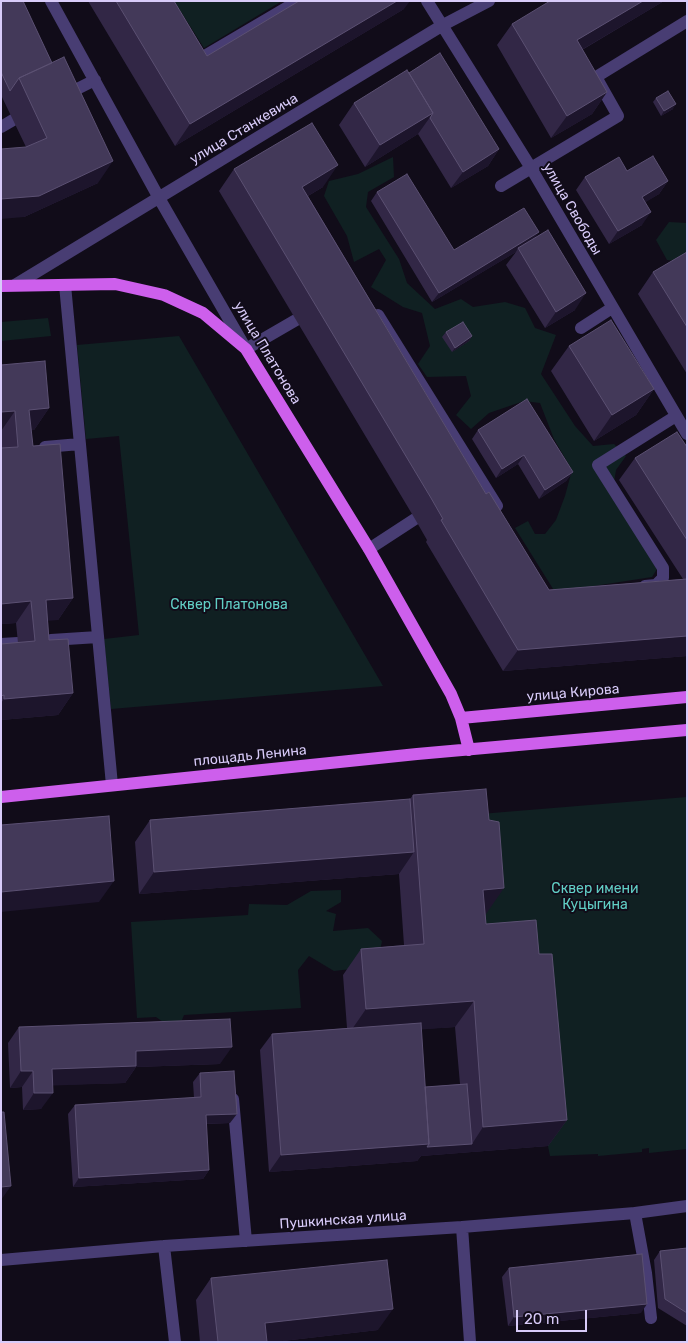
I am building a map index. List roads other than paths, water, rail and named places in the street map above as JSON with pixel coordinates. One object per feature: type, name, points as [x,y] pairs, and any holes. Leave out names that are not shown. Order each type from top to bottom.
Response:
[{"type":"main road","points":[[1,286],[115,284],[164,295],[203,313],[246,349]]},
{"type":"main road","name":"улица Платонова","points":[[246,349],[369,549],[451,694],[461,718]]},
{"type":"main road","name":"улица Кирова","points":[[461,718],[687,697]]},
{"type":"main road","points":[[461,718],[469,750],[687,730]]},
{"type":"main road","name":"площадь Ленина","points":[[1,797],[469,750]]},
{"type":"street","name":"улица Платонова","points":[[52,1],[159,198],[246,349]]},
{"type":"street","points":[[189,45],[198,60],[298,1]]},
{"type":"street","name":"улица Свободы","points":[[427,1],[530,168],[687,434]]},
{"type":"street","name":"улица Станкевича","points":[[15,285],[443,26],[489,1]]},
{"type":"street","points":[[501,186],[618,116],[596,77],[687,21]]},
{"type":"street","points":[[58,98],[95,80]]},
{"type":"street","points":[[1,127],[13,120]]},
{"type":"street","points":[[65,284],[112,785]]},
{"type":"street","points":[[372,304],[478,484],[502,515]]},
{"type":"street","points":[[582,328],[612,308]]},
{"type":"street","points":[[246,349],[296,320]]},
{"type":"street","points":[[630,588],[656,585],[663,578],[663,568],[598,465],[676,416]]},
{"type":"street","points":[[34,448],[80,444]]},
{"type":"street","points":[[369,549],[416,520]]},
{"type":"street","points":[[42,641],[98,637]]},
{"type":"street","points":[[1,644],[18,643]]},
{"type":"street","points":[[232,1090],[246,1241]]},
{"type":"street","name":"Пушкинская улица","points":[[1,1260],[164,1246],[462,1227],[635,1213],[687,1206]]},
{"type":"street","points":[[635,1213],[646,1273],[651,1318]]},
{"type":"street","points":[[462,1227],[470,1342]]},
{"type":"street","points":[[164,1246],[175,1342]]},
{"type":"park label","name":"Сквер Платонова","points":[[229,605]]},
{"type":"park label","name":"Сквер имени Куцыгина","points":[[595,898]]}]
